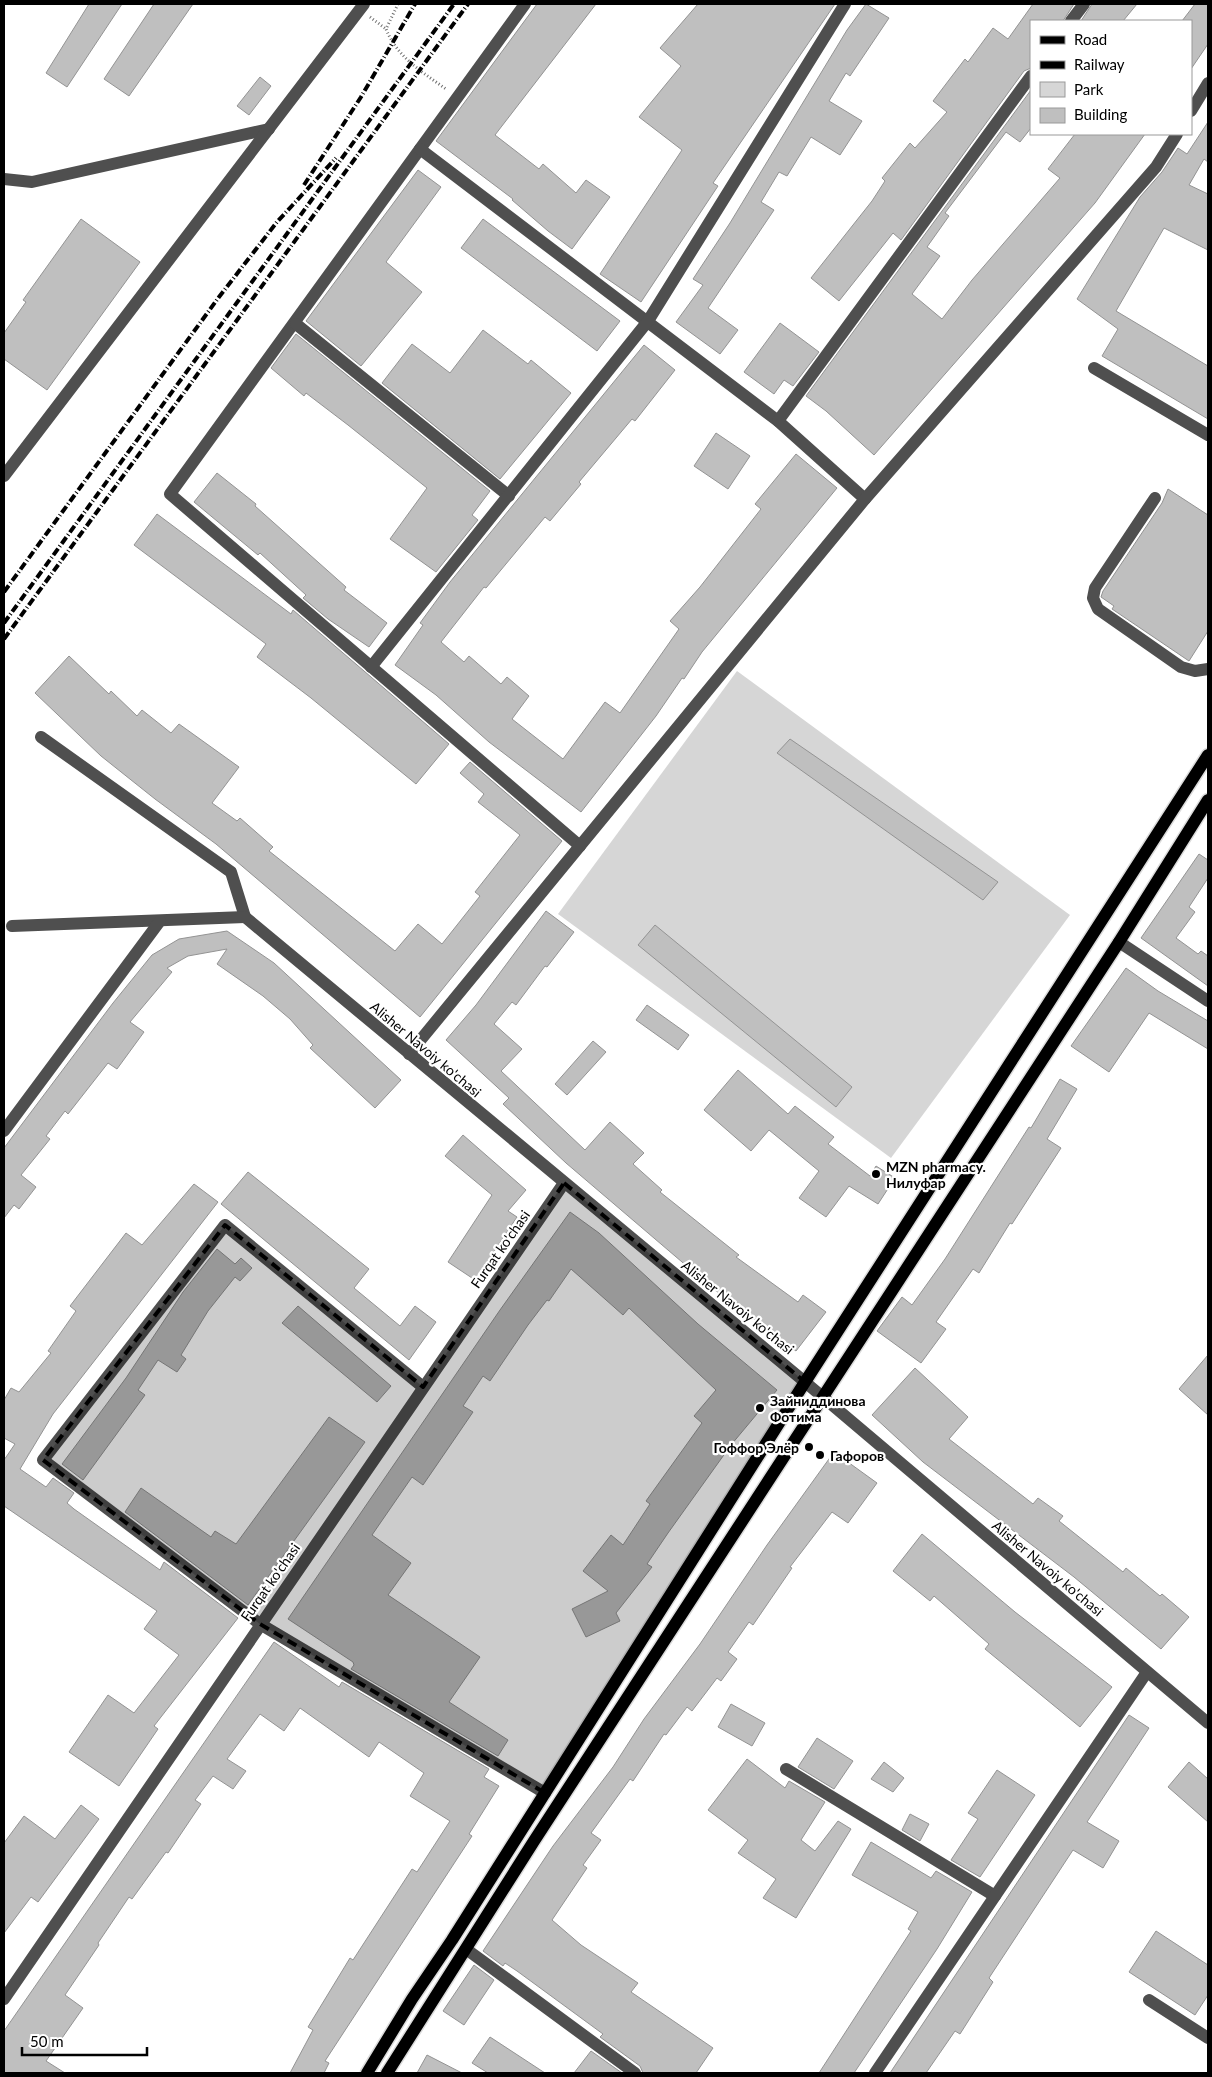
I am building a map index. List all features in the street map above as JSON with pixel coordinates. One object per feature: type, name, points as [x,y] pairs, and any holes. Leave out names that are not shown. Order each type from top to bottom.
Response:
[{"type":"main road","points":[[367,2073],[412,1999],[546,1793],[805,1382],[1208,755]]},
{"type":"main road","points":[[387,2073],[534,1840],[1119,942],[1208,800]]},
{"type":"street","points":[[525,4],[456,97],[296,324],[170,494],[580,846]]},
{"type":"street","points":[[371,667],[648,321],[845,4]]},
{"type":"street","points":[[1072,20],[1084,4]]},
{"type":"street","points":[[4,476],[362,7]]},
{"type":"street","points":[[778,420],[1030,77]]},
{"type":"street","points":[[1192,109],[1208,83]]},
{"type":"street","points":[[4,179],[32,182],[269,129]]},
{"type":"street","points":[[409,1054],[865,499],[1156,167],[1176,135]]},
{"type":"street","points":[[420,149],[778,420],[865,499]]},
{"type":"street","points":[[296,324],[509,496]]},
{"type":"street","points":[[1094,368],[1208,435]]},
{"type":"street","points":[[1154,498],[1095,588],[1093,598],[1098,609],[1181,667],[1194,672],[1208,669]]},
{"type":"street","points":[[12,926],[245,917],[232,872],[41,737]]},
{"type":"street","name":"Alisher Navoiy ko'chasi","points":[[245,917],[822,1396],[1208,1723]]},
{"type":"street","points":[[4,1131],[160,921]]},
{"type":"street","points":[[1119,942],[1208,1001]]},
{"type":"street","name":"Furqat ko'chasi","points":[[4,1999],[564,1183]]},
{"type":"street","points":[[423,1387],[225,1225],[43,1460],[260,1624],[546,1793]]},
{"type":"street","points":[[875,2073],[1147,1672]]},
{"type":"street","points":[[786,1769],[995,1896]]},
{"type":"street","points":[[466,1949],[635,2073]]},
{"type":"street","points":[[1149,2000],[1208,2038]]},
{"type":"path","points":[[386,29],[398,4]]},
{"type":"path","points":[[362,7],[386,29],[392,45],[411,64],[456,97]]},
{"type":"highlighted area","points":[[564,1183],[805,1382],[545,1793],[260,1624],[43,1460],[225,1225],[423,1387]]},
{"type":"green space","points":[[737,671],[1070,915],[891,1158],[558,914]]},
{"type":"building","points":[[89,4],[122,4],[67,87],[46,73]]},
{"type":"building","points":[[154,4],[193,4],[129,96],[104,79]]},
{"type":"building","points":[[537,4],[596,4],[495,135],[539,169],[543,164],[576,193],[586,180],[610,197],[572,249],[548,231],[513,199],[436,141]]},
{"type":"building","points":[[698,4],[835,4],[713,183],[718,186],[641,302],[600,274],[682,150],[639,117],[681,66],[660,48]]},
{"type":"building","points":[[866,4],[889,18],[850,76],[846,73],[829,101],[862,121],[840,155],[811,137],[787,176],[779,172],[761,202],[774,210],[708,308],[738,330],[720,354],[676,322],[703,285],[693,279],[730,223],[847,30]]},
{"type":"building","points":[[1033,4],[1074,4],[1064,20],[1030,20],[1030,68],[1024,71],[901,240],[893,233],[839,301],[811,278],[872,201],[885,181],[882,178],[910,143],[915,148],[947,112],[933,101],[965,59],[968,62],[993,28],[1008,39]]},
{"type":"building","points":[[1092,4],[1137,4],[1124,20],[1082,20]]},
{"type":"building","points":[[1195,4],[1208,4],[1208,44],[1192,68],[1192,20],[1183,20]]},
{"type":"building","points":[[260,77],[271,86],[249,115],[237,106]]},
{"type":"building","points":[[1030,91],[1030,129],[1020,142],[1006,132],[945,213],[949,216],[927,247],[940,256],[912,294],[942,319],[972,280],[1060,178],[1048,169],[1074,135],[1144,135],[1095,203],[874,455],[826,411],[806,396]]},
{"type":"building","points":[[1208,122],[1208,162],[1204,159],[1189,185],[1208,194],[1208,250],[1164,228],[1116,311],[1208,366],[1208,419],[1102,356],[1118,329],[1077,299],[1140,197],[1162,172],[1178,148],[1187,154]]},
{"type":"building","points":[[418,170],[441,187],[386,262],[422,292],[361,366],[306,321]]},
{"type":"building","points":[[81,219],[140,262],[47,390],[4,359],[4,333],[26,302],[23,300]]},
{"type":"building","points":[[483,219],[620,321],[597,351],[461,248]]},
{"type":"building","points":[[780,323],[819,352],[793,386],[784,380],[774,394],[744,372]]},
{"type":"building","points":[[483,330],[528,364],[531,360],[571,393],[500,479],[382,383],[412,344],[450,373]]},
{"type":"building","points":[[296,334],[490,491],[472,515],[478,520],[436,572],[390,539],[427,488],[306,393],[304,396],[271,368]]},
{"type":"building","points":[[644,345],[675,370],[635,421],[632,419],[579,482],[581,484],[550,521],[545,517],[486,588],[484,587],[441,642],[464,662],[469,656],[501,684],[507,677],[529,696],[512,719],[563,759],[605,702],[620,713],[679,629],[670,621],[700,587],[761,509],[755,504],[796,454],[837,488],[702,652],[684,679],[682,678],[656,716],[581,812],[489,742],[436,695],[395,665],[423,625],[420,623],[450,582]]},
{"type":"building","points":[[716,433],[750,456],[728,489],[694,466]]},
{"type":"building","points":[[217,473],[256,504],[255,506],[346,587],[344,590],[387,623],[369,647],[328,619],[303,598],[306,595],[260,553],[258,555],[194,502]]},
{"type":"building","points":[[1168,489],[1208,515],[1208,631],[1189,661],[1112,609],[1114,606],[1101,597],[1103,591],[1162,503]]},
{"type":"building","points":[[157,514],[291,614],[293,610],[449,744],[416,784],[311,698],[257,657],[266,644],[134,545]]},
{"type":"building","points":[[69,656],[109,694],[111,691],[137,716],[142,710],[171,733],[179,724],[239,767],[212,803],[237,821],[240,818],[273,847],[269,851],[395,951],[418,924],[442,944],[480,896],[475,892],[520,835],[478,802],[484,794],[460,773],[470,762],[562,841],[420,1017],[216,844],[101,756],[35,693]]},
{"type":"building","points":[[790,739],[998,882],[983,900],[777,753]]},
{"type":"building","points":[[1199,854],[1208,860],[1208,878],[1189,907],[1195,912],[1176,938],[1198,954],[1201,951],[1208,956],[1208,986],[1141,938]]},
{"type":"building","points":[[546,911],[574,932],[547,967],[545,966],[516,1005],[512,1002],[494,1024],[522,1049],[501,1071],[585,1150],[610,1122],[644,1153],[633,1164],[662,1190],[660,1192],[739,1255],[736,1257],[798,1302],[803,1295],[826,1312],[796,1351],[716,1291],[566,1163],[503,1104],[509,1098],[446,1040],[476,1005]]},
{"type":"building","points":[[655,925],[852,1087],[836,1107],[638,945]]},
{"type":"building","points":[[227,931],[274,963],[401,1080],[375,1108],[310,1048],[313,1045],[290,1019],[263,996],[217,964],[227,949],[188,956],[167,968],[172,972],[130,1022],[144,1032],[117,1069],[108,1063],[68,1114],[65,1111],[46,1136],[50,1139],[21,1175],[36,1187],[19,1209],[14,1205],[4,1218],[4,1148],[113,1003],[152,955],[179,939]]},
{"type":"building","points":[[1126,968],[1158,991],[1208,1021],[1208,1049],[1149,1013],[1109,1072],[1071,1046]]},
{"type":"building","points":[[647,1005],[689,1035],[678,1050],[636,1020]]},
{"type":"building","points":[[593,1041],[606,1052],[567,1095],[555,1084]]},
{"type":"building","points":[[738,1070],[788,1114],[795,1106],[834,1137],[828,1144],[870,1176],[876,1166],[895,1178],[878,1204],[849,1186],[826,1217],[799,1198],[819,1171],[769,1130],[751,1151],[704,1110]]},
{"type":"building","points":[[1060,1079],[1077,1089],[1047,1139],[1061,1148],[1012,1224],[1010,1223],[979,1273],[973,1269],[936,1322],[946,1329],[921,1363],[877,1331],[902,1297],[912,1305],[945,1259],[1029,1127],[1031,1128]]},
{"type":"building","points":[[463,1135],[526,1190],[508,1211],[517,1217],[475,1280],[448,1262],[492,1195],[445,1156]]},
{"type":"building","points":[[248,1172],[369,1269],[354,1288],[400,1326],[415,1306],[436,1322],[409,1360],[221,1204]]},
{"type":"building","points":[[194,1184],[218,1202],[53,1414],[20,1469],[46,1487],[53,1478],[74,1493],[67,1503],[74,1509],[160,1570],[164,1562],[238,1618],[154,1726],[158,1729],[119,1786],[69,1752],[108,1695],[134,1713],[179,1655],[144,1629],[157,1611],[4,1506],[4,1460],[15,1444],[4,1438],[4,1400],[11,1388],[19,1392],[51,1353],[48,1351],[76,1311],[70,1306],[126,1233],[142,1245]]},
{"type":"building","points":[[570,1212],[599,1233],[698,1324],[777,1390],[731,1445],[668,1533],[647,1564],[652,1567],[616,1613],[620,1621],[586,1637],[572,1609],[608,1591],[583,1571],[611,1535],[623,1545],[650,1504],[646,1501],[702,1423],[694,1416],[716,1390],[629,1308],[623,1315],[571,1269],[549,1301],[547,1300],[528,1325],[490,1381],[483,1376],[463,1406],[473,1412],[423,1485],[412,1477],[372,1535],[411,1563],[388,1595],[480,1657],[449,1702],[508,1740],[498,1756],[351,1669],[354,1665],[353,1662],[288,1619],[500,1310]]},
{"type":"building","points":[[217,1249],[235,1264],[241,1258],[252,1268],[240,1281],[235,1277],[208,1311],[181,1355],[186,1359],[177,1372],[158,1360],[138,1390],[145,1395],[83,1480],[62,1464],[126,1378],[183,1292]]},
{"type":"building","points":[[298,1306],[391,1386],[377,1402],[282,1323]]},
{"type":"building","points":[[1208,1355],[1208,1415],[1179,1389]]},
{"type":"building","points":[[915,1368],[968,1417],[949,1439],[1033,1504],[1038,1498],[1063,1516],[1059,1521],[1123,1572],[1126,1568],[1160,1596],[1162,1594],[1189,1617],[1161,1649],[1074,1577],[923,1462],[872,1415]]},
{"type":"building","points":[[329,1417],[365,1442],[248,1605],[125,1512],[141,1488],[211,1537],[215,1531],[236,1544]]},
{"type":"building","points":[[834,1452],[877,1483],[848,1523],[832,1512],[790,1567],[792,1568],[753,1625],[749,1622],[728,1652],[737,1659],[721,1681],[717,1678],[692,1711],[687,1707],[666,1735],[664,1734],[633,1781],[630,1779],[591,1833],[601,1840],[583,1865],[587,1868],[552,1920],[581,1945],[638,1983],[631,1992],[713,2048],[696,2073],[643,2073],[640,2066],[600,2037],[603,2034],[517,1971],[505,1963],[503,1966],[483,1951],[553,1846],[613,1767],[644,1719],[700,1644],[767,1545]]},
{"type":"building","points":[[922,1534],[1015,1612],[1112,1687],[1080,1727],[985,1649],[989,1644],[934,1596],[930,1601],[893,1571]]},
{"type":"building","points":[[274,1642],[339,1687],[342,1682],[489,1769],[484,1777],[499,1786],[469,1834],[472,1836],[325,2061],[329,2063],[324,2073],[290,2073],[313,2030],[308,2027],[350,1958],[353,1960],[412,1869],[417,1872],[450,1821],[410,1796],[424,1773],[379,1742],[369,1757],[300,1708],[284,1731],[260,1714],[227,1759],[246,1771],[233,1789],[213,1776],[195,1800],[201,1804],[168,1853],[166,1852],[132,1899],[129,1897],[98,1943],[99,1945],[65,1995],[83,2008],[46,2061],[65,2073],[4,2073],[4,2031]]},
{"type":"building","points":[[731,1704],[765,1723],[752,1746],[718,1727]]},
{"type":"building","points":[[1129,1715],[1149,1728],[1087,1822],[1119,1841],[1103,1868],[1073,1850],[989,1978],[993,1982],[960,2034],[955,2031],[926,2073],[890,2073]]},
{"type":"building","points":[[817,1738],[853,1761],[834,1789],[798,1767]]},
{"type":"building","points":[[747,1759],[785,1788],[789,1781],[825,1802],[801,1840],[815,1851],[838,1821],[851,1829],[796,1918],[763,1898],[776,1879],[738,1853],[748,1840],[708,1810]]},
{"type":"building","points":[[884,1762],[904,1778],[893,1792],[871,1779]]},
{"type":"building","points":[[1189,1762],[1208,1779],[1208,1822],[1168,1787]]},
{"type":"building","points":[[997,1770],[1035,1795],[980,1877],[951,1860],[978,1819],[968,1813]]},
{"type":"building","points":[[81,1805],[99,1819],[38,1902],[31,1897],[4,1933],[4,1843],[24,1816],[55,1839]]},
{"type":"building","points":[[910,1814],[929,1824],[920,1841],[902,1830]]},
{"type":"building","points":[[871,1842],[931,1878],[936,1871],[972,1892],[937,1949],[854,2073],[819,2073],[911,1931],[908,1929],[918,1912],[852,1875]]},
{"type":"building","points":[[1156,1931],[1208,1965],[1208,1995],[1195,2015],[1129,1972]]},
{"type":"building","points":[[474,1965],[494,1980],[464,2025],[443,2011]]},
{"type":"building","points":[[490,2037],[545,2073],[488,2073],[472,2063]]},
{"type":"building","points":[[591,2051],[622,2073],[574,2073]]},
{"type":"building","points":[[427,2055],[462,2073],[417,2073]]},
{"type":"railway","points":[[304,185],[361,97],[415,4]]},
{"type":"railway","points":[[4,623],[454,4]]},
{"type":"railway","points":[[4,639],[468,4]]},
{"type":"railway","points":[[4,592],[219,297],[277,222],[336,158]]},
{"type":"place","name":"MZN pharmacy. Нилуфар","points":[[876,1174]]},
{"type":"place","name":"Зайниддинова Фотима","points":[[760,1408]]},
{"type":"place","name":"Гоффор Элёр","points":[[809,1447]]},
{"type":"place","name":"Гафоров","points":[[820,1455]]}]
